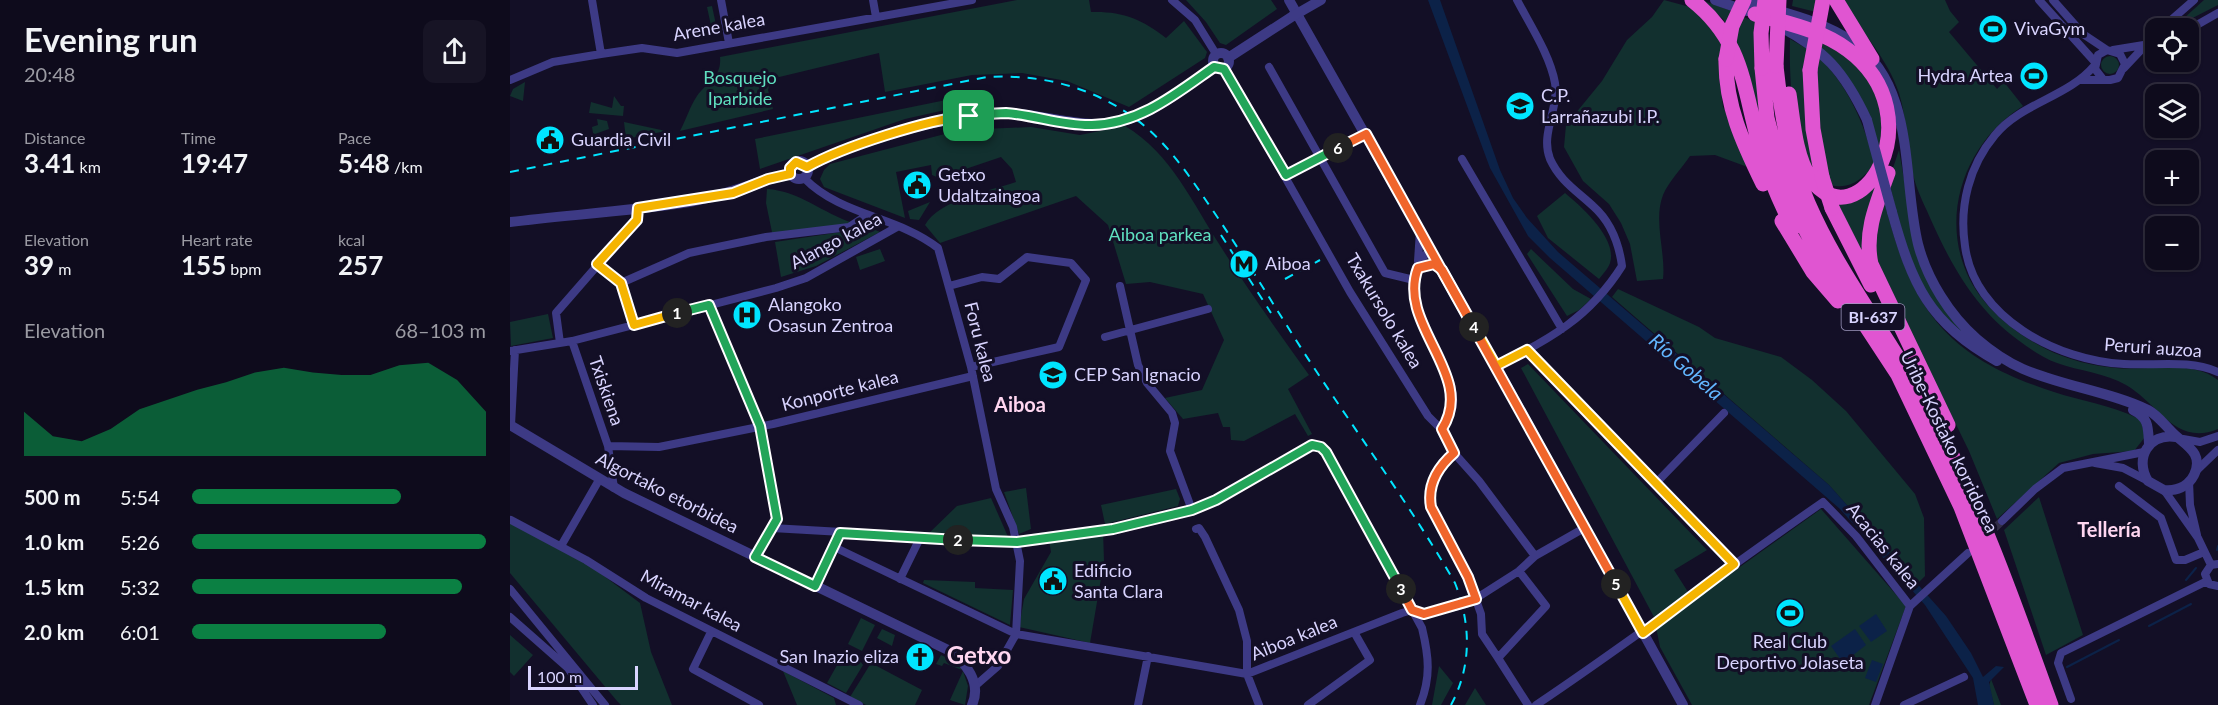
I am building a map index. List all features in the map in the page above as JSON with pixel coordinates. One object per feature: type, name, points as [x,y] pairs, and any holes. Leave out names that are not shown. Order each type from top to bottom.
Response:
[{"type":"highway","points":[[1692,0],[1718,24],[1732,44],[1743,74],[1760,148],[1776,193],[1796,234],[1838,301],[1918,419]]},
{"type":"highway","points":[[1743,0],[1732,26],[1726,59],[1728,99],[1745,145],[1793,240],[1813,272],[1838,301]]},
{"type":"highway","name":"Uribe-Kostako korridorea","points":[[1765,0],[1761,33],[1774,67],[1782,118],[1792,160],[1808,203],[1838,262],[1932,416],[1999,558],[2051,705]]},
{"type":"highway","name":"Uribe-Kostako korridorea","points":[[1779,0],[1774,67],[1767,118],[1779,164],[1796,211],[1816,250],[1898,375],[1961,507],[2037,705]]},
{"type":"highway","points":[[1755,14],[1808,30],[1837,42],[1858,58],[1873,76],[1886,108],[1888,144],[1882,165],[1864,188],[1849,195],[1835,195],[1821,188],[1810,178],[1774,67],[1788,0]]},
{"type":"highway","points":[[1823,0],[1810,70],[1812,129],[1822,177],[1832,208],[1975,485]]},
{"type":"highway","points":[[1836,0],[1872,59]]},
{"type":"highway","points":[[1891,93],[1894,145],[1873,212],[1869,234],[1869,255],[1878,282],[1926,377],[1975,485],[1999,558]]},
{"type":"street","points":[[592,0],[601,54]]},
{"type":"street","points":[[721,0],[729,43]]},
{"type":"street","points":[[873,0],[876,17]]},
{"type":"street","name":"Arene kalea","points":[[510,80],[553,62],[642,48],[677,53],[971,0]]},
{"type":"street","points":[[1172,0],[1195,20],[1216,54]]},
{"type":"street","points":[[1289,0],[1496,366],[1683,705]]},
{"type":"street","points":[[1228,58],[1293,15],[1311,0]]},
{"type":"street","points":[[1293,15],[1321,0]]},
{"type":"street","points":[[1496,366],[1562,329],[1592,306],[1622,266],[1620,252],[1610,227],[1594,206],[1572,190],[1551,161],[1546,148],[1555,103],[1555,83],[1517,0]]},
{"type":"street","points":[[1715,0],[1755,14],[1805,40],[1836,66],[1851,86],[1867,120],[1904,255],[1917,286],[1954,333],[1977,350],[2008,367],[2143,415],[2149,428],[2142,467],[2148,481]]},
{"type":"street","points":[[1743,0],[1828,29],[1855,43],[1872,59],[1891,93],[1899,114],[1918,244],[1928,270],[1955,317],[1977,339],[2006,360],[2046,378],[2148,410],[2195,453],[2195,471]]},
{"type":"street","points":[[2039,0],[2095,64],[2102,78],[2114,80],[2142,51],[2143,46],[2101,53],[2095,64]]},
{"type":"street","points":[[2053,0],[2083,34],[2122,57],[2124,68]]},
{"type":"street","points":[[2173,18],[2194,0]]},
{"type":"street","points":[[2199,24],[2218,13]]},
{"type":"street","points":[[2135,58],[2145,52]]},
{"type":"street","points":[[510,222],[638,208],[733,193],[768,179],[790,174],[790,168],[796,162],[805,172],[834,153],[934,122],[962,117],[1004,113],[1091,125],[1129,119],[1229,63],[1224,54],[1216,54]]},
{"type":"street","points":[[1216,54],[1212,61],[1219,68]]},
{"type":"street","name":"Peruri auzoa","points":[[2095,64],[2081,80],[2023,111],[1996,133],[1982,153],[1967,191],[1962,213],[1966,253],[1971,270],[1981,290],[1997,310],[2042,342],[2066,352],[2094,361],[2124,364],[2185,364],[2218,372]]},
{"type":"street","points":[[1269,67],[1385,273],[1414,280]]},
{"type":"street","name":"Txakursolo kalea","points":[[1219,68],[1286,175],[1350,292],[1428,416],[1442,429],[1454,453],[1479,481],[1535,556]]},
{"type":"street","name":"Peruri auzoa","points":[[2081,80],[2102,78]]},
{"type":"street","points":[[1286,175],[1366,134]]},
{"type":"street","points":[[1462,159],[1562,329]]},
{"type":"street","name":"Foru kalea","points":[[805,172],[831,200],[923,236],[938,248],[972,371],[996,489],[1017,542],[1020,579],[1016,634],[998,666],[975,686]]},
{"type":"street","points":[[560,343],[556,313],[637,220],[638,208]]},
{"type":"street","points":[[621,283],[689,253],[766,237],[849,227],[867,215]]},
{"type":"street","name":"Alango kalea","points":[[512,350],[572,341],[806,278],[897,227]]},
{"type":"street","points":[[1418,268],[1420,231]]},
{"type":"street","points":[[1431,250],[1422,256],[1413,288],[1420,319],[1448,377],[1453,402],[1450,418],[1442,429]]},
{"type":"street","name":"Konporte kalea","points":[[608,446],[659,447],[760,426],[1059,347],[1086,286],[1084,276],[1071,263],[1027,257],[999,279],[982,277],[949,286]]},
{"type":"street","points":[[597,264],[621,283],[634,325]]},
{"type":"street","points":[[1418,268],[1434,264],[1442,270]]},
{"type":"street","points":[[1120,286],[1138,365],[1147,383],[1172,413],[1176,431],[1170,451],[1192,510]]},
{"type":"street","points":[[709,305],[760,426],[777,519],[755,557]]},
{"type":"street","points":[[1104,337],[1208,309]]},
{"type":"street","name":"Txiskiena","points":[[572,341],[608,446],[614,488]]},
{"type":"street","points":[[510,425],[512,350]]},
{"type":"street","points":[[1527,350],[1734,564]]},
{"type":"street","points":[[1657,482],[1724,412]]},
{"type":"street","name":"Algortako etorbidea","points":[[510,425],[614,488],[948,651],[965,665],[975,686]]},
{"type":"street","points":[[2002,520],[2052,475],[2063,468],[2133,456],[2162,437],[2200,442],[2218,436]]},
{"type":"street","points":[[772,528],[1017,542],[1113,529],[1192,510],[1216,500],[1312,445],[1321,447],[1326,452],[1422,628],[1429,659],[1428,685],[1420,705]]},
{"type":"street","points":[[2164,490],[2178,489],[2189,481],[2195,471],[2218,450]]},
{"type":"street","points":[[1454,453],[1436,473],[1429,497],[1431,507],[1468,577],[1481,614],[1482,634],[1528,705]]},
{"type":"street","points":[[2082,463],[2123,468],[2164,490],[2198,538]]},
{"type":"street","points":[[561,546],[599,480]]},
{"type":"street","points":[[2189,481],[2190,505],[2198,538],[2204,552],[2214,565],[2205,574],[2207,581],[2218,586]]},
{"type":"street","points":[[2119,486],[2161,518],[2176,560],[2185,560],[2204,552]]},
{"type":"street","name":"Acacias kalea","points":[[1536,705],[1643,633],[1734,564],[1822,502],[1856,536],[1912,605]]},
{"type":"street","name":"Miramar kalea","points":[[511,520],[561,546],[646,598],[859,705]]},
{"type":"street","points":[[1196,529],[1200,528],[1205,537],[1239,610],[1247,641],[1247,674],[1259,705]]},
{"type":"street","name":"Aiboa kalea","points":[[834,547],[1016,634],[1247,674],[1412,610],[1424,614],[1466,604],[1520,571],[1535,556],[1579,531]]},
{"type":"street","points":[[815,586],[840,533]]},
{"type":"street","points":[[900,579],[920,538]]},
{"type":"street","points":[[1875,705],[1912,605],[1968,553]]},
{"type":"street","points":[[1498,658],[1546,606],[1520,571]]},
{"type":"street","points":[[2071,699],[2058,663],[2061,653],[2207,581]]},
{"type":"street","points":[[510,589],[605,705]]},
{"type":"street","points":[[510,618],[568,668],[593,705]]},
{"type":"street","points":[[711,632],[693,669],[759,705]]},
{"type":"street","points":[[1308,705],[1370,660],[1354,632]]},
{"type":"street","points":[[1138,705],[1148,656]]},
{"type":"street","points":[[1904,705],[1964,677]]},
{"type":"street","points":[[972,705],[976,696],[975,686]]},
{"type":"street","points":[[839,696],[842,705]]},
{"type":"green space","name":"Bosquejo Iparbide","points":[[1017,0],[1089,0],[1091,12],[1112,13],[1140,21],[1166,38],[1184,21],[1207,52],[1205,58],[1129,107],[1067,81],[1022,73],[972,75],[885,92],[879,53],[771,79],[768,90],[773,109],[680,131],[697,96],[719,70],[720,57]]},
{"type":"green space","points":[[1186,0],[1271,0],[1277,9],[1226,45],[1220,43],[1206,22]]},
{"type":"green space","points":[[1664,0],[1690,7],[1717,27],[1725,44],[1719,75],[1723,107],[1753,169],[1715,155],[1690,156],[1669,185],[1660,205],[1659,226],[1663,279],[1637,281],[1630,244],[1621,223],[1609,204],[1583,181],[1564,147],[1566,125],[1602,81],[1627,40],[1652,17]]},
{"type":"green space","points":[[1701,0],[1732,11],[1727,27],[1723,19]]},
{"type":"green space","points":[[1793,0],[1819,0],[1816,12],[1792,6]]},
{"type":"green space","points":[[1842,0],[1945,0],[1959,22],[1949,32],[1997,89],[2004,82],[2023,106],[2003,121],[1972,160],[1957,207],[1957,231],[1961,256],[1970,280],[1984,301],[2024,336],[2054,353],[2090,364],[2116,368],[2183,368],[2207,374],[2218,380],[2218,429],[2203,433],[2178,428],[2126,385],[2047,359],[2018,340],[1990,315],[1957,270],[1918,192],[1910,160],[1902,104],[1894,80]]},
{"type":"green space","points":[[2204,0],[2218,0],[2218,5],[2193,18],[2184,18]]},
{"type":"green space","points":[[712,6],[718,34],[713,35],[707,7]]},
{"type":"green space","points":[[1740,16],[1755,21],[1761,121],[1734,38]]},
{"type":"green space","points":[[1821,37],[1870,77],[1882,114],[1880,151],[1865,107],[1842,69],[1819,47]]},
{"type":"green space","points":[[1790,39],[1809,50],[1814,172],[1796,124],[1791,90]]},
{"type":"green space","points":[[1817,55],[1838,79],[1854,105],[1875,164],[1861,179],[1850,185],[1830,185],[1816,111]]},
{"type":"green space","points":[[2110,56],[2116,59],[2119,65],[2116,71],[2110,74],[2104,71],[2101,65],[2104,59]]},
{"type":"green space","points":[[525,82],[523,101],[510,96],[513,89]]},
{"type":"green space","points":[[614,96],[621,106],[624,106],[623,116],[589,113],[591,102],[612,108]]},
{"type":"green space","points":[[946,100],[963,106],[905,119],[760,169],[755,139]]},
{"type":"green space","points":[[597,119],[607,121],[609,129],[593,133],[592,127],[598,125]]},
{"type":"green space","points":[[624,122],[666,131],[626,139]]},
{"type":"green space","name":"Aiboa parkea","points":[[1125,126],[1155,150],[1180,180],[1242,279],[1309,375],[1288,389],[1312,434],[1308,436],[1295,414],[1244,441],[1231,440],[1230,427],[1223,427],[1218,413],[1183,419],[1165,398],[1202,390],[1224,340],[1203,294],[1150,282],[1126,284],[1108,225],[1076,196],[940,243],[925,225],[932,216],[953,203],[1016,182],[1012,169],[1001,157],[939,178],[932,175],[931,165],[896,172],[905,218],[824,187],[820,179],[830,164],[960,130],[1031,127],[1080,135]]},
{"type":"green space","points":[[1899,150],[1916,249],[1976,344],[1955,329],[1932,304],[1905,250],[1889,180]]},
{"type":"green space","points":[[1879,181],[1862,255],[1835,198]]},
{"type":"green space","points":[[767,189],[801,198],[853,223],[773,237],[766,203]]},
{"type":"green space","points":[[1565,193],[1596,224],[1609,244],[1610,263],[1599,279],[1548,238],[1537,216]]},
{"type":"green space","points":[[1883,196],[1905,268],[1919,297],[1937,322],[1958,343],[1984,362],[2016,378],[2137,418],[2141,421],[2145,437],[2134,451],[2093,454],[2059,463],[1997,519],[1969,451],[1874,257],[1876,221]]},
{"type":"green space","points":[[930,202],[919,220],[910,219],[908,211]]},
{"type":"green space","points":[[861,224],[880,232],[816,266],[781,277],[775,242],[841,232]]},
{"type":"green space","points":[[880,249],[885,261],[860,270],[856,257]]},
{"type":"green space","points":[[1531,249],[1573,289],[1591,299],[1579,310],[1567,316],[1527,254]]},
{"type":"green space","points":[[1618,289],[1699,327],[1715,338],[1781,357],[1812,380],[1846,411],[1915,494],[1924,518],[1925,576],[1917,584],[1829,485],[1612,297]]},
{"type":"green space","points":[[548,314],[553,338],[511,346],[510,322]]},
{"type":"green space","points":[[1528,364],[1707,550],[1674,570],[1688,592],[1654,617],[1521,368]]},
{"type":"green space","points":[[1026,488],[1031,529],[1019,534],[1004,492]]},
{"type":"green space","points":[[1176,489],[1180,499],[1178,506],[1105,524],[1101,505]]},
{"type":"green space","points":[[2039,497],[2083,635],[2046,655],[2004,530]]},
{"type":"green space","points":[[991,498],[1009,539],[926,536],[957,506]]},
{"type":"green space","name":"Real Club Deportivo Jolaseta","points":[[1821,509],[1906,606],[1869,705],[1692,705],[1660,647],[1656,627]]},
{"type":"green space","points":[[510,522],[588,564],[640,603],[651,652],[672,705],[621,705],[617,701],[510,573]]},
{"type":"green space","points":[[1103,530],[1104,561],[1090,643],[1019,627],[1024,599],[1051,552],[1049,540]]},
{"type":"green space","points":[[924,580],[975,582],[975,588],[1013,590],[1010,625],[923,583]]},
{"type":"green space","points":[[861,618],[875,625],[862,651],[848,644]]},
{"type":"green space","points":[[882,629],[895,635],[892,646],[877,638]]},
{"type":"green space","points":[[510,635],[533,655],[514,676],[510,672]]},
{"type":"green space","points":[[845,651],[857,657],[863,665],[846,693],[827,683]]},
{"type":"green space","points":[[941,655],[956,662],[962,670],[944,663],[942,666],[936,664]]},
{"type":"green space","points":[[871,663],[922,690],[915,705],[866,705],[850,697]]},
{"type":"green space","points":[[1439,666],[1453,683],[1441,705],[1432,705]]},
{"type":"green space","points":[[783,671],[834,698],[836,705],[797,705]]},
{"type":"green space","points":[[963,671],[968,686],[965,705],[950,700]]},
{"type":"green space","points":[[1991,679],[2001,705],[1994,705],[1989,686]]},
{"type":"green space","points":[[1475,688],[1486,705],[1465,705]]},
{"type":"water","name":"Río Gobela","points":[[1428,0],[1440,0],[1500,170],[1513,198],[1527,218],[1558,252],[1829,485],[1946,616],[1971,653],[1983,677],[1996,666],[2004,667],[1989,682],[1994,705],[1978,705],[1973,678],[1925,605],[1840,509],[1550,258],[1528,236],[1490,168]]},
{"type":"water","points":[[1876,614],[1887,631],[1871,642],[1859,626]]},
{"type":"water","points":[[1855,629],[1866,645],[1843,663],[1831,646]]},
{"type":"water","points":[[1872,660],[1883,664],[1876,682],[1865,678]]},
{"type":"waterway","points":[[2217,550],[2218,546]]},
{"type":"waterway","points":[[2186,580],[2196,568]]},
{"type":"waterway","points":[[2149,626],[2191,604]]},
{"type":"waterway","points":[[2067,667],[2119,640]]},
{"type":"tunnel","points":[[1986,536],[2002,521]]},
{"type":"railway","points":[[510,172],[987,77],[1026,78],[1063,84],[1117,106],[1155,135],[1191,179],[1419,524],[1455,583],[1464,614],[1467,645],[1463,675],[1451,705]]},
{"type":"railway","points":[[1221,235],[1271,313]]},
{"type":"railway","points":[[1285,279],[1320,260]]},
{"type":"place","name":"VivaGym","points":[[1993,29]]},
{"type":"place","name":"Hydra Artea","points":[[2034,76]]},
{"type":"place","name":"C.P. Larrañazubi I.P.","points":[[1520,106]]},
{"type":"place","name":"Guardia Civil","points":[[550,140]]},
{"type":"place","name":"Getxo Udaltzaingoa","points":[[917,185]]},
{"type":"place","name":"Aiboa","points":[[1244,264]]},
{"type":"place","name":"Alangoko Osasun Zentroa","points":[[747,315]]},
{"type":"place","name":"CEP San Ignacio","points":[[1053,375]]},
{"type":"place","name":"Edificio Santa Clara","points":[[1053,581]]},
{"type":"place","name":"Real Club Deportivo Jolaseta","points":[[1790,613]]},
{"type":"place","name":"San Inazio eliza","points":[[920,657]]},
{"type":"district","name":"Aiboa","points":[[1020,405]]},
{"type":"district","name":"Tellería","points":[[2109,530]]},
{"type":"district","name":"Getxo","points":[[979,656]]},
{"type":"route","points":[[969,116],[934,122],[834,153],[807,167],[803,162],[796,162],[790,168],[790,174],[768,179],[733,193],[688,202],[638,208],[637,220],[597,264],[621,283],[634,325],[709,305],[760,426],[773,489],[777,519],[755,557],[815,586],[840,533],[1017,542],[1113,529],[1192,510],[1216,500],[1312,445],[1321,447],[1326,452],[1412,610],[1424,614],[1466,604],[1476,599],[1468,577],[1431,507],[1429,497],[1436,473],[1454,453],[1442,429],[1450,418],[1453,402],[1448,377],[1420,319],[1413,288],[1418,268],[1426,264],[1434,264],[1442,270],[1496,366],[1527,350],[1734,564],[1643,633],[1496,366],[1366,134],[1286,175],[1224,69],[1218,70],[1214,67],[1146,112],[1111,123],[1091,125],[1064,123],[1004,113],[969,116]]}]
